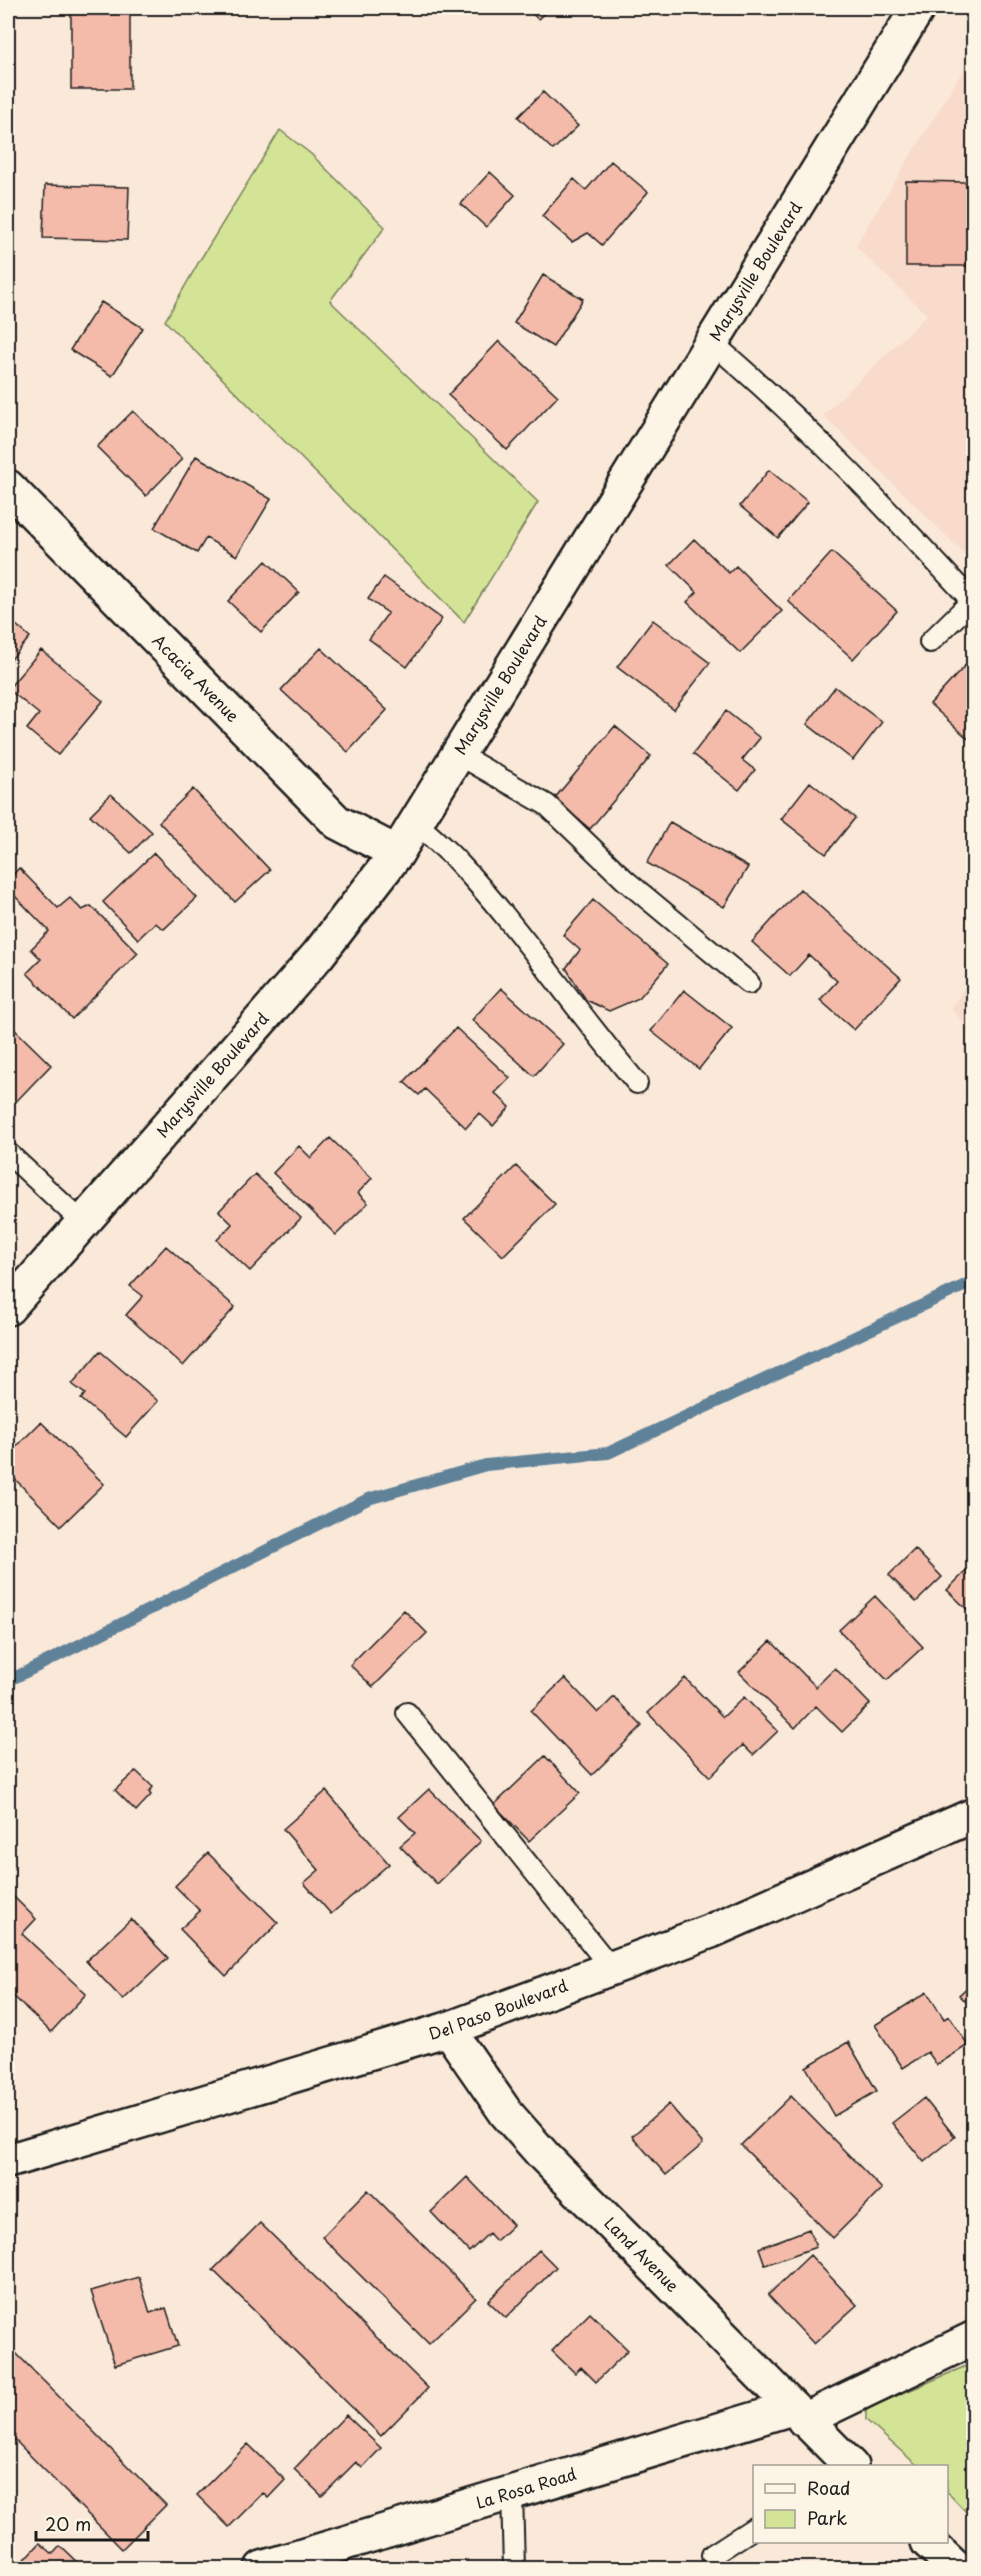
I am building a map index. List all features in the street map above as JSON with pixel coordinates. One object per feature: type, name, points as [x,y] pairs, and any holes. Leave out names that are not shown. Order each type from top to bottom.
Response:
[{"type":"main road","name":"Marysville Boulevard","points":[[8,1308],[318,955],[398,853],[918,8]]},
{"type":"main road","name":"Acacia Avenue","points":[[8,487],[337,822],[398,853]]},
{"type":"main road","name":"Del Paso Boulevard","points":[[8,2162],[448,2029],[722,1926],[974,1815]]},
{"type":"main road","name":"Land Avenue","points":[[448,2029],[513,2122],[850,2465]]},
{"type":"main road","name":"La Rosa Road","points":[[262,2568],[512,2493],[798,2414],[974,2338]]},
{"type":"main road","points":[[930,2543],[956,2568]]},
{"type":"lane","points":[[711,342],[757,380],[886,507],[972,601],[930,642]]},
{"type":"lane","points":[[458,754],[547,805],[625,880],[749,983]]},
{"type":"lane","points":[[416,822],[459,863],[549,971],[594,1033],[637,1083]]},
{"type":"lane","points":[[8,1153],[83,1222]]},
{"type":"lane","points":[[407,1713],[612,1969]]},
{"type":"lane","points":[[512,2493],[513,2568]]},
{"type":"lane","points":[[712,2554],[753,2529]]},
{"type":"shaded area","points":[[973,54],[973,562],[823,415],[927,315],[855,246]]},
{"type":"shaded area","points":[[973,973],[973,1032],[951,1009]]},
{"type":"green space","points":[[280,130],[311,154],[385,227],[330,301],[538,502],[464,622],[165,321]]},
{"type":"green space","points":[[973,2363],[973,2519],[948,2493],[948,2465],[917,2465],[866,2420],[866,2410]]},
{"type":"building","points":[[526,8],[550,8],[538,19]]},
{"type":"building","points":[[71,10],[130,10],[130,89],[71,89]]},
{"type":"building","points":[[543,92],[578,126],[553,150],[518,117]]},
{"type":"building","points":[[611,161],[648,192],[602,245],[588,233],[572,242],[542,216],[574,179],[586,190]]},
{"type":"building","points":[[490,172],[515,195],[486,227],[461,204]]},
{"type":"building","points":[[906,181],[968,182],[967,266],[906,266]]},
{"type":"building","points":[[971,182],[974,182],[974,267],[971,267]]},
{"type":"building","points":[[45,185],[129,187],[127,240],[43,238]]},
{"type":"building","points":[[543,275],[583,299],[553,347],[514,323]]},
{"type":"building","points":[[101,302],[143,328],[112,376],[70,350]]},
{"type":"building","points":[[499,341],[558,396],[507,450],[448,395]]},
{"type":"building","points":[[133,411],[182,459],[146,496],[97,447]]},
{"type":"building","points":[[196,456],[271,499],[237,556],[206,538],[197,553],[154,528]]},
{"type":"building","points":[[769,470],[808,502],[778,538],[740,506]]},
{"type":"building","points":[[694,539],[729,573],[736,566],[782,611],[740,653],[687,602],[697,592],[669,565]]},
{"type":"building","points":[[832,552],[897,611],[853,659],[788,601]]},
{"type":"building","points":[[266,561],[299,592],[261,632],[228,601]]},
{"type":"building","points":[[384,577],[442,619],[407,667],[369,639],[388,613],[368,599]]},
{"type":"building","points":[[8,618],[30,637],[8,663]]},
{"type":"building","points":[[653,620],[710,663],[674,710],[617,667]]},
{"type":"building","points":[[321,648],[387,710],[348,752],[281,690]]},
{"type":"building","points":[[41,650],[103,701],[58,755],[27,729],[39,714],[8,689]]},
{"type":"building","points":[[974,656],[974,744],[930,704]]},
{"type":"building","points":[[835,687],[882,722],[853,760],[807,724]]},
{"type":"building","points":[[726,711],[760,738],[742,760],[755,770],[739,790],[693,754]]},
{"type":"building","points":[[615,726],[651,756],[590,829],[554,799]]},
{"type":"building","points":[[810,782],[855,818],[826,854],[781,819]]},
{"type":"building","points":[[193,789],[270,870],[235,902],[159,822]]},
{"type":"building","points":[[111,794],[152,832],[131,853],[90,815]]},
{"type":"building","points":[[670,822],[748,867],[724,907],[647,863]]},
{"type":"building","points":[[154,853],[197,898],[164,929],[155,923],[138,939],[103,902]]},
{"type":"building","points":[[19,868],[58,908],[70,898],[82,910],[91,906],[138,953],[72,1019],[27,973],[41,959],[31,949],[49,931],[8,889],[8,880]]},
{"type":"building","points":[[800,889],[901,978],[854,1030],[820,1000],[837,981],[809,955],[790,976],[752,942]]},
{"type":"building","points":[[593,900],[668,964],[639,998],[609,1011],[586,1000],[566,968],[580,950],[563,935]]},
{"type":"building","points":[[501,988],[563,1044],[534,1076],[472,1020]]},
{"type":"building","points":[[684,990],[732,1028],[699,1069],[651,1031]]},
{"type":"building","points":[[8,1023],[51,1065],[8,1110]]},
{"type":"building","points":[[456,1028],[510,1078],[495,1093],[510,1107],[493,1126],[479,1113],[466,1128],[425,1089],[419,1095],[404,1082]]},
{"type":"building","points":[[330,1138],[372,1178],[358,1193],[368,1203],[336,1235],[273,1173],[299,1146],[311,1158]]},
{"type":"building","points":[[516,1166],[555,1204],[503,1256],[464,1218]]},
{"type":"building","points":[[255,1174],[301,1218],[250,1271],[217,1240],[232,1224],[219,1211]]},
{"type":"building","points":[[166,1246],[235,1307],[183,1366],[126,1315],[143,1296],[130,1286]]},
{"type":"building","points":[[100,1351],[158,1401],[126,1437],[81,1399],[85,1394],[72,1384]]},
{"type":"building","points":[[41,1422],[104,1484],[61,1526],[8,1472],[8,1455]]},
{"type":"building","points":[[915,1549],[942,1577],[916,1602],[889,1575]]},
{"type":"building","points":[[974,1563],[974,1616],[947,1590]]},
{"type":"building","points":[[875,1596],[923,1647],[887,1680],[839,1630]]},
{"type":"building","points":[[404,1610],[427,1633],[373,1687],[350,1665]]},
{"type":"building","points":[[771,1641],[816,1687],[835,1668],[870,1704],[842,1732],[816,1706],[795,1728],[739,1672]]},
{"type":"building","points":[[565,1678],[598,1713],[614,1697],[642,1726],[592,1775],[531,1711]]},
{"type":"building","points":[[685,1678],[723,1717],[744,1697],[778,1731],[753,1755],[743,1745],[710,1777],[648,1713]]},
{"type":"building","points":[[545,1756],[580,1793],[529,1841],[494,1805]]},
{"type":"building","points":[[136,1771],[153,1787],[149,1792],[151,1795],[136,1811],[115,1790]]},
{"type":"building","points":[[429,1789],[481,1841],[437,1884],[400,1846],[415,1833],[399,1817]]},
{"type":"building","points":[[326,1791],[389,1864],[331,1914],[304,1883],[319,1870],[283,1829]]},
{"type":"building","points":[[208,1853],[278,1923],[226,1976],[180,1929],[200,1911],[175,1886]]},
{"type":"building","points":[[8,1891],[36,1919],[22,1934],[86,1994],[51,2032],[8,1991]]},
{"type":"building","points":[[131,1919],[168,1958],[123,2000],[86,1961]]},
{"type":"building","points":[[974,1981],[974,2009],[959,1995]]},
{"type":"building","points":[[927,1992],[944,2019],[949,2016],[968,2045],[937,2065],[928,2052],[903,2068],[875,2025]]},
{"type":"building","points":[[848,2042],[877,2091],[834,2116],[806,2067]]},
{"type":"building","points":[[791,2096],[882,2189],[833,2238],[741,2145]]},
{"type":"building","points":[[924,2098],[955,2137],[924,2162],[892,2123]]},
{"type":"building","points":[[669,2104],[703,2144],[666,2175],[632,2136]]},
{"type":"building","points":[[467,2177],[513,2225],[496,2241],[489,2233],[469,2252],[431,2212]]},
{"type":"building","points":[[368,2190],[476,2298],[429,2344],[322,2237]]},
{"type":"building","points":[[260,2223],[428,2388],[381,2436],[213,2270]]},
{"type":"building","points":[[809,2229],[816,2247],[765,2265],[759,2248]]},
{"type":"building","points":[[539,2250],[556,2267],[506,2318],[488,2301]]},
{"type":"building","points":[[810,2255],[857,2305],[814,2344],[768,2295]]},
{"type":"building","points":[[139,2277],[150,2313],[166,2308],[178,2346],[115,2365],[91,2291]]},
{"type":"building","points":[[590,2313],[628,2350],[596,2382],[581,2367],[575,2373],[552,2351]]},
{"type":"building","points":[[8,2345],[166,2505],[122,2549],[8,2433]]},
{"type":"building","points":[[346,2415],[381,2448],[362,2468],[356,2462],[322,2496],[294,2469]]},
{"type":"building","points":[[248,2444],[285,2480],[268,2498],[263,2493],[229,2527],[197,2495]]},
{"type":"building","points":[[40,2543],[53,2554],[60,2546],[81,2566],[80,2568],[17,2568]]},
{"type":"waterway","points":[[8,1681],[368,1499],[486,1465],[608,1453],[974,1281]]}]
